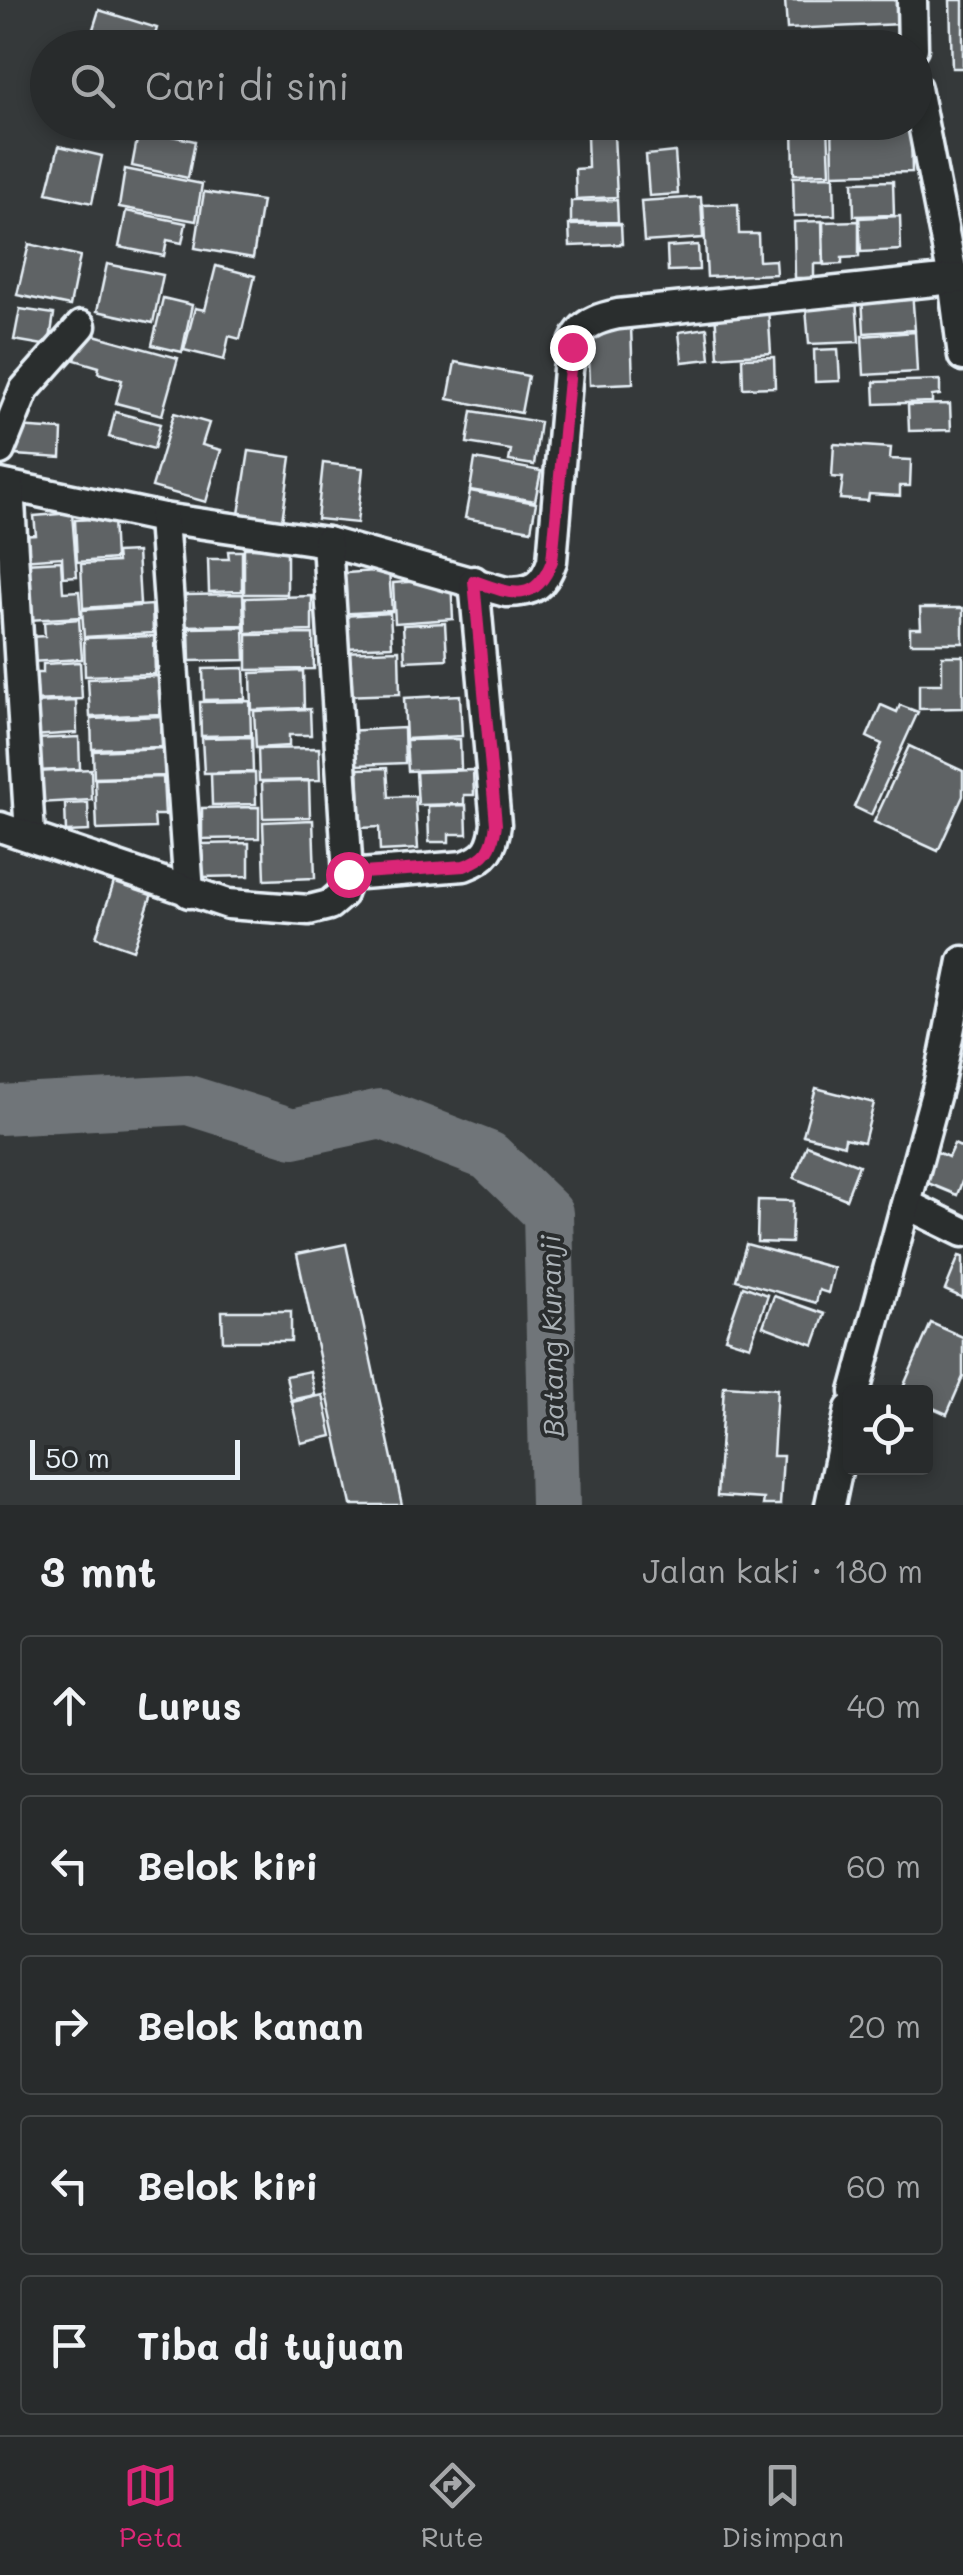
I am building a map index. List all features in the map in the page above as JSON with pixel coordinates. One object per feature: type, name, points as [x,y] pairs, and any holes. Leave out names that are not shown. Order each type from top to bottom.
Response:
[{"type":"street","points":[[912,0],[913,30]]},
{"type":"street","points":[[927,140],[958,279],[963,356]]},
{"type":"street","points":[[30,835],[4,485],[163,518],[327,542],[506,592],[529,592],[545,580],[552,561],[572,347],[580,329],[595,319],[958,279]]},
{"type":"street","points":[[0,450],[24,390],[81,326]]},
{"type":"street","points":[[163,518],[189,893]]},
{"type":"street","points":[[0,827],[228,904],[308,910],[329,904],[342,894],[348,874],[327,542]]},
{"type":"street","points":[[348,874],[464,866],[480,860],[494,845],[496,824],[474,581]]},
{"type":"street","points":[[857,1385],[939,1082],[963,961]]},
{"type":"street","points":[[908,1205],[963,1232]]},
{"type":"street","points":[[830,1505],[843,1443]]},
{"type":"building","points":[[785,0],[900,0],[901,24],[787,29]]},
{"type":"building","points":[[950,0],[963,0],[963,68],[952,68]]},
{"type":"building","points":[[99,10],[157,28],[156,30],[93,30]]},
{"type":"building","points":[[137,140],[195,141],[188,178],[132,166]]},
{"type":"building","points":[[587,140],[614,140],[617,197],[576,199],[575,169],[588,168]]},
{"type":"building","points":[[793,140],[829,140],[830,173],[794,174]]},
{"type":"building","points":[[832,140],[911,140],[912,172],[833,174]]},
{"type":"building","points":[[59,146],[102,156],[92,203],[47,193]]},
{"type":"building","points":[[675,152],[678,194],[649,196],[646,155]]},
{"type":"building","points":[[125,169],[202,184],[196,221],[119,207]]},
{"type":"building","points":[[834,176],[835,215],[794,216],[793,177]]},
{"type":"building","points":[[893,181],[894,215],[854,216],[853,182]]},
{"type":"building","points":[[204,192],[262,201],[253,258],[195,248]]},
{"type":"building","points":[[701,197],[703,238],[644,242],[641,201]]},
{"type":"building","points":[[617,200],[618,222],[571,223],[571,201]]},
{"type":"building","points":[[738,204],[739,234],[758,234],[759,261],[775,260],[776,274],[707,277],[703,205]]},
{"type":"building","points":[[126,211],[186,223],[182,243],[167,240],[164,256],[119,247]]},
{"type":"building","points":[[900,216],[901,250],[861,252],[859,218]]},
{"type":"building","points":[[822,221],[823,264],[814,264],[814,278],[795,278],[794,222]]},
{"type":"building","points":[[859,221],[859,257],[842,258],[842,264],[824,265],[823,222]]},
{"type":"building","points":[[621,224],[622,244],[570,246],[569,225]]},
{"type":"building","points":[[29,244],[80,256],[70,306],[17,295]]},
{"type":"building","points":[[698,245],[699,270],[668,271],[667,247]]},
{"type":"building","points":[[107,264],[163,275],[153,323],[97,311]]},
{"type":"building","points":[[216,266],[255,276],[240,339],[229,336],[224,360],[184,350],[195,308],[205,310]]},
{"type":"building","points":[[912,291],[915,330],[864,333],[862,295]]},
{"type":"building","points":[[856,297],[859,342],[809,344],[806,308],[827,307],[827,298]]},
{"type":"building","points":[[163,298],[192,305],[182,352],[152,345]]},
{"type":"building","points":[[768,307],[771,353],[718,357],[715,310]]},
{"type":"building","points":[[20,309],[54,314],[49,346],[14,340]]},
{"type":"building","points":[[631,326],[633,383],[590,385],[588,327]]},
{"type":"building","points":[[707,328],[710,359],[682,362],[679,332]]},
{"type":"building","points":[[83,332],[178,358],[162,415],[116,403],[122,380],[75,360]]},
{"type":"building","points":[[915,332],[917,372],[864,375],[862,336]]},
{"type":"building","points":[[838,349],[840,381],[815,382],[814,350]]},
{"type":"building","points":[[774,357],[775,387],[743,388],[742,358]]},
{"type":"building","points":[[455,362],[528,376],[521,413],[448,399]]},
{"type":"building","points":[[940,380],[940,395],[932,396],[932,402],[875,404],[874,382]]},
{"type":"building","points":[[950,404],[951,430],[909,431],[908,405]]},
{"type":"building","points":[[472,411],[540,422],[534,465],[509,461],[511,450],[467,443]]},
{"type":"building","points":[[115,412],[160,424],[154,449],[109,437]]},
{"type":"building","points":[[174,413],[209,423],[202,445],[221,450],[206,502],[152,487]]},
{"type":"building","points":[[16,427],[62,430],[61,458],[15,455]]},
{"type":"building","points":[[834,444],[891,448],[890,459],[911,460],[910,486],[900,486],[900,496],[869,494],[868,501],[840,499],[843,478],[832,477]]},
{"type":"building","points":[[249,451],[291,457],[282,521],[239,514]]},
{"type":"building","points":[[475,459],[541,471],[535,501],[470,490]]},
{"type":"building","points":[[323,463],[363,468],[357,523],[317,519]]},
{"type":"building","points":[[470,491],[536,503],[531,530],[465,518]]},
{"type":"building","points":[[72,513],[77,576],[63,577],[62,557],[21,560],[19,536],[36,535],[34,516]]},
{"type":"building","points":[[113,518],[115,559],[77,562],[75,520]]},
{"type":"building","points":[[244,548],[287,548],[287,594],[244,594]]},
{"type":"building","points":[[228,551],[242,551],[242,591],[209,592],[208,559],[229,559]]},
{"type":"building","points":[[137,552],[140,604],[83,608],[81,564],[117,562],[116,553]]},
{"type":"building","points":[[61,561],[63,592],[79,591],[81,617],[28,620],[24,563]]},
{"type":"building","points":[[389,570],[392,611],[334,614],[332,574]]},
{"type":"building","points":[[451,579],[453,619],[395,623],[393,583]]},
{"type":"building","points":[[243,594],[244,625],[186,626],[185,595]]},
{"type":"building","points":[[312,596],[312,631],[246,633],[245,598]]},
{"type":"building","points":[[152,605],[153,633],[84,637],[82,610]]},
{"type":"building","points":[[920,608],[963,608],[963,643],[910,643],[910,628],[921,628]]},
{"type":"building","points":[[390,613],[392,646],[344,648],[342,616]]},
{"type":"building","points":[[79,619],[82,659],[30,662],[28,637],[45,636],[44,622]]},
{"type":"building","points":[[445,623],[447,659],[405,661],[403,625]]},
{"type":"building","points":[[244,627],[245,660],[190,661],[189,628]]},
{"type":"building","points":[[313,634],[314,669],[247,670],[247,635]]},
{"type":"building","points":[[154,636],[155,674],[85,676],[84,638]]},
{"type":"building","points":[[399,650],[400,694],[341,696],[340,652]]},
{"type":"building","points":[[942,656],[963,656],[963,708],[919,709],[919,684],[942,684]]},
{"type":"building","points":[[80,662],[82,699],[31,701],[30,673],[43,673],[43,664]]},
{"type":"building","points":[[244,668],[245,699],[204,700],[203,669]]},
{"type":"building","points":[[303,671],[304,708],[252,710],[251,673]]},
{"type":"building","points":[[160,676],[161,714],[90,717],[88,679]]},
{"type":"building","points":[[460,695],[462,736],[406,739],[404,698]]},
{"type":"building","points":[[76,701],[77,733],[33,736],[32,703]]},
{"type":"building","points":[[250,701],[251,735],[201,736],[200,702]]},
{"type":"building","points":[[881,705],[897,712],[900,705],[918,712],[871,815],[854,807],[882,744],[867,737]]},
{"type":"building","points":[[310,709],[311,735],[289,735],[289,746],[256,748],[254,711]]},
{"type":"building","points":[[161,716],[162,747],[92,749],[91,719]]},
{"type":"building","points":[[404,728],[405,763],[357,765],[356,757],[346,758],[344,731]]},
{"type":"building","points":[[79,737],[80,769],[36,771],[35,739]]},
{"type":"building","points":[[252,737],[253,772],[204,773],[202,738]]},
{"type":"building","points":[[460,739],[461,769],[408,771],[406,740]]},
{"type":"building","points":[[909,746],[963,771],[963,796],[938,851],[874,822]]},
{"type":"building","points":[[164,748],[165,776],[94,778],[93,751]]},
{"type":"building","points":[[319,748],[320,780],[259,781],[258,749]]},
{"type":"building","points":[[387,768],[389,797],[415,796],[418,849],[380,851],[379,827],[361,828],[358,769]]},
{"type":"building","points":[[91,769],[92,800],[38,803],[36,772]]},
{"type":"building","points":[[473,770],[474,795],[464,795],[464,804],[418,805],[416,772]]},
{"type":"building","points":[[255,773],[256,804],[212,805],[211,774]]},
{"type":"building","points":[[163,777],[165,815],[154,815],[155,828],[97,830],[95,779]]},
{"type":"building","points":[[309,781],[310,817],[263,818],[262,782]]},
{"type":"building","points":[[88,803],[89,831],[66,832],[65,804]]},
{"type":"building","points":[[466,805],[467,834],[449,834],[449,842],[429,842],[428,806]]},
{"type":"building","points":[[259,807],[259,838],[202,839],[202,808]]},
{"type":"building","points":[[313,820],[315,878],[265,880],[263,822]]},
{"type":"building","points":[[249,843],[249,876],[201,877],[201,844]]},
{"type":"building","points":[[116,876],[154,888],[133,950],[96,937]]},
{"type":"building","points":[[816,1088],[874,1103],[864,1142],[845,1138],[844,1145],[803,1135]]},
{"type":"building","points":[[954,1144],[963,1148],[963,1179],[957,1195],[923,1181],[935,1151],[948,1157]]},
{"type":"building","points":[[807,1145],[859,1165],[846,1199],[794,1178]]},
{"type":"building","points":[[758,1200],[793,1201],[791,1243],[757,1242]]},
{"type":"building","points":[[346,1244],[402,1505],[351,1505],[297,1254]]},
{"type":"building","points":[[746,1244],[834,1268],[828,1293],[819,1290],[816,1303],[736,1280]]},
{"type":"building","points":[[959,1256],[963,1257],[963,1298],[945,1290]]},
{"type":"building","points":[[743,1286],[768,1295],[750,1346],[725,1338]]},
{"type":"building","points":[[774,1296],[825,1314],[814,1345],[763,1326]]},
{"type":"building","points":[[222,1311],[291,1311],[291,1341],[223,1341]]},
{"type":"building","points":[[931,1323],[963,1337],[963,1377],[947,1414],[933,1408],[933,1385],[904,1385]]},
{"type":"building","points":[[310,1371],[315,1395],[291,1400],[286,1376]]},
{"type":"building","points":[[724,1386],[777,1389],[773,1456],[783,1456],[780,1505],[763,1505],[764,1499],[717,1496]]},
{"type":"building","points":[[323,1395],[332,1436],[301,1443],[292,1402]]},
{"type":"waterway","name":"Batang Kuranji","points":[[0,1110],[188,1100],[293,1133],[381,1114],[489,1156],[548,1213],[555,1505]]},
{"type":"route","points":[[348,874],[464,866],[480,860],[494,845],[496,824],[474,581],[506,592],[529,592],[545,580],[552,561],[572,347]]}]
